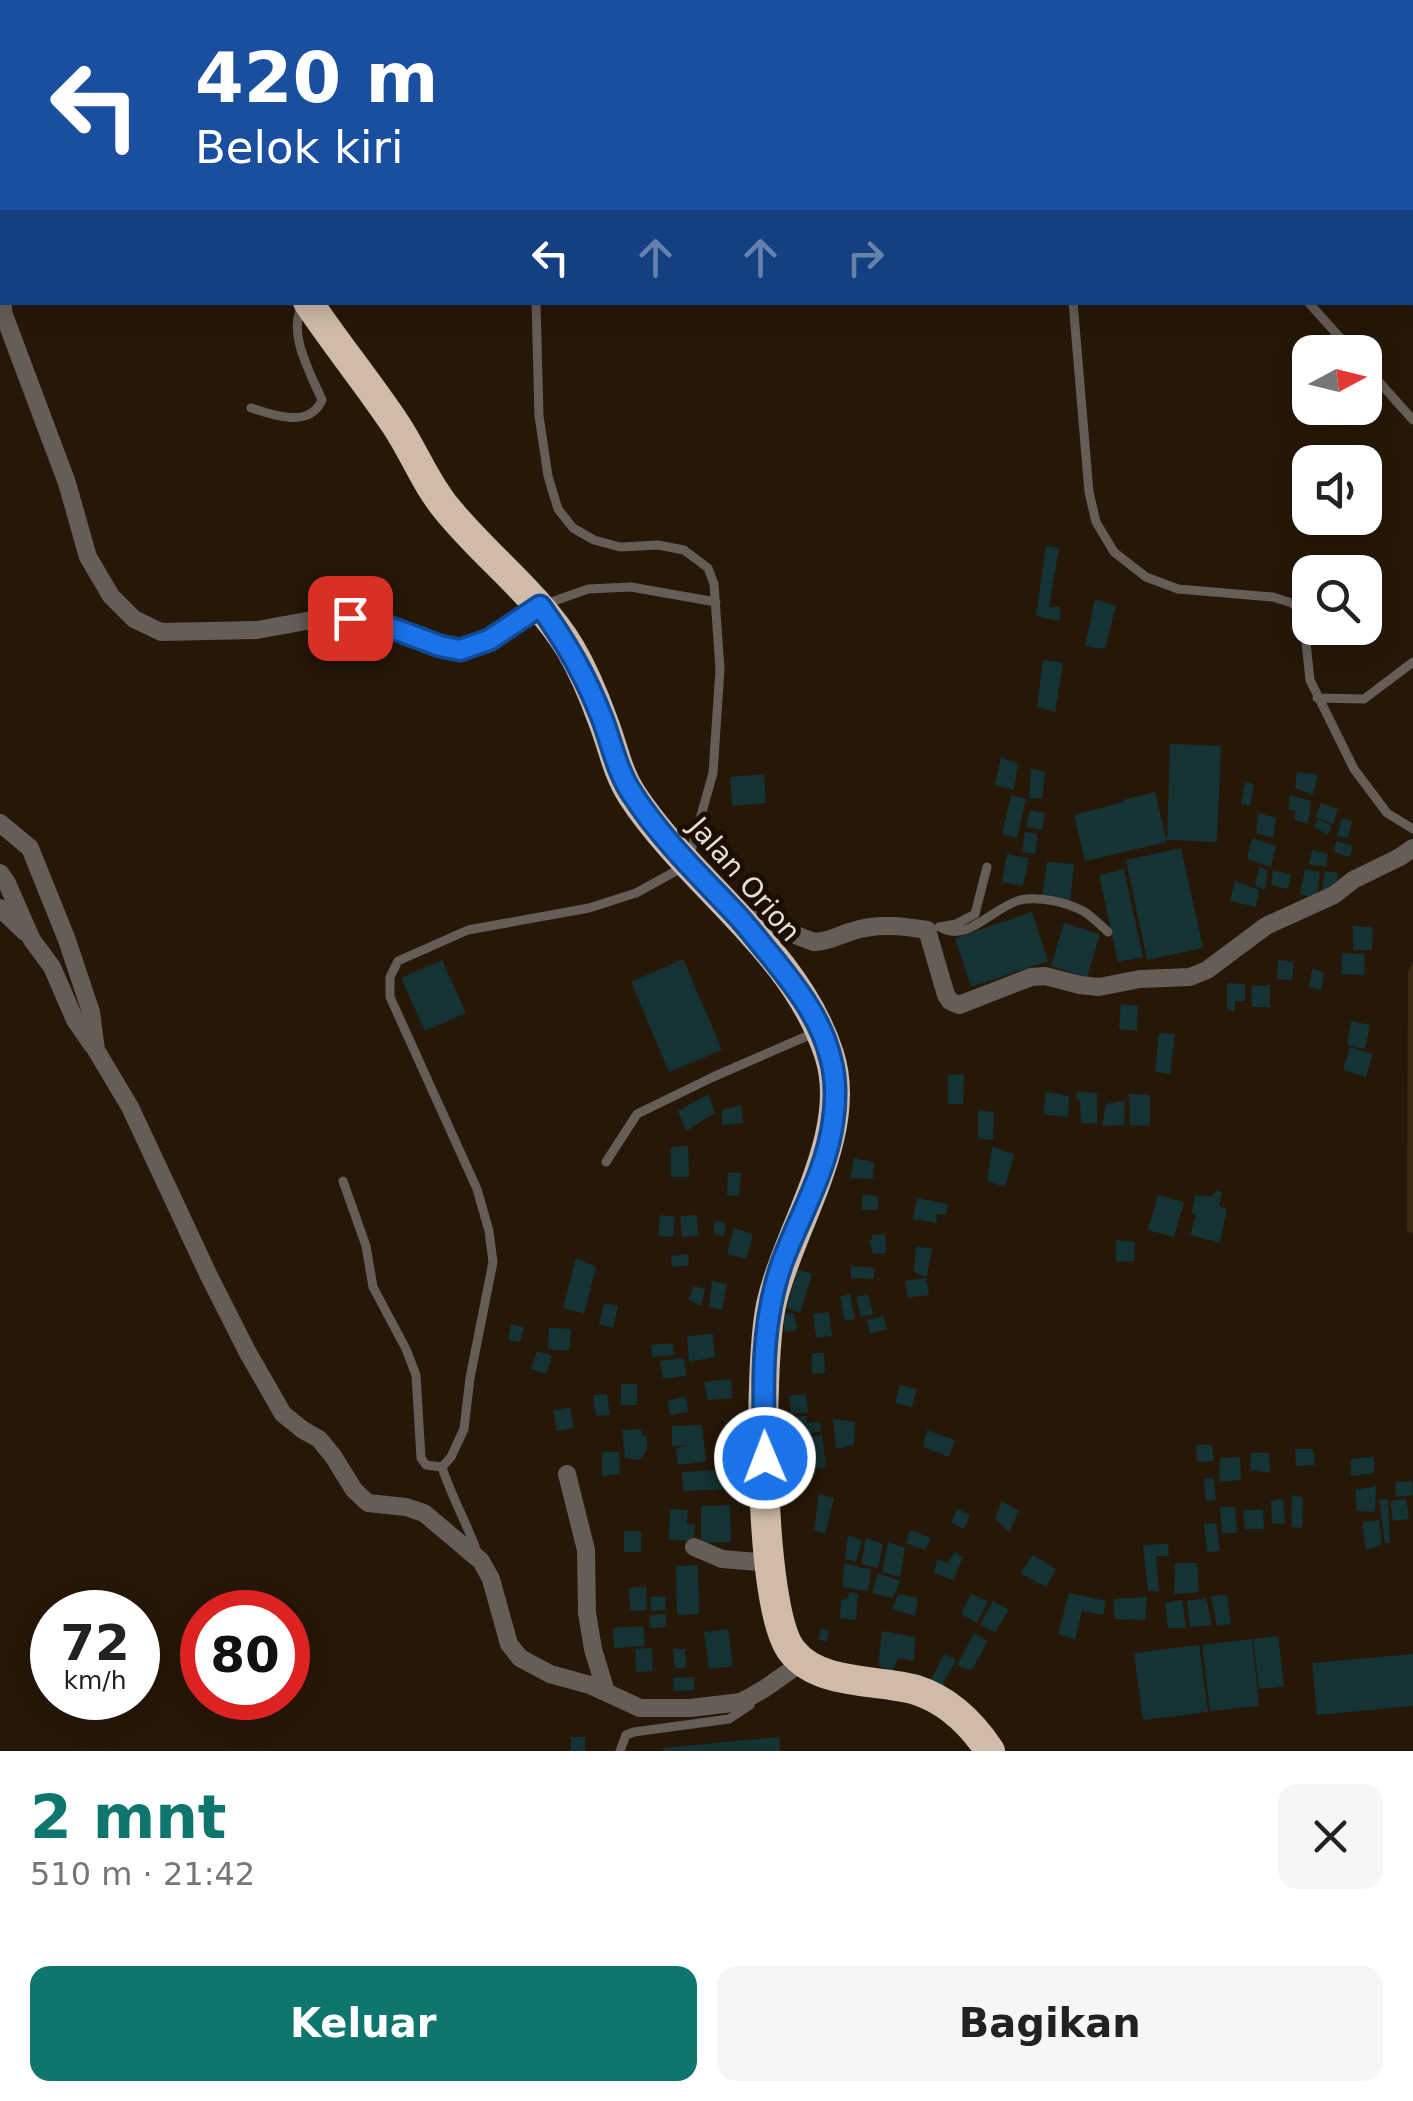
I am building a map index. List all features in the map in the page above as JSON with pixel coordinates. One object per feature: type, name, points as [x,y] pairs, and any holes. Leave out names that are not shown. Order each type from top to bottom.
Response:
[{"type":"highway","name":"Jalan Orion","points":[[308,305],[396,424],[446,508],[540,606],[570,648],[631,793],[687,865],[735,912],[788,978],[821,1030],[832,1061],[834,1120],[826,1152],[781,1266],[766,1327],[764,1423],[768,1563],[781,1631],[792,1652],[808,1664]]},
{"type":"highway","points":[[808,1664],[856,1682],[891,1684],[932,1697],[956,1711],[990,1751]]},
{"type":"street","points":[[2,305],[67,483],[88,557],[111,596],[134,619],[161,632],[257,630],[350,618],[460,650],[489,640],[540,606]]},
{"type":"street","points":[[0,822],[30,848],[91,1012],[96,1050]]},
{"type":"street","points":[[735,912],[814,942],[875,927],[933,928],[946,995],[959,1005],[1031,976],[1099,987],[1140,979],[1190,977],[1207,970],[1266,926],[1334,895],[1353,880],[1413,848]]},
{"type":"street","points":[[0,873],[32,940]]},
{"type":"street","points":[[0,908],[32,940],[52,968],[75,1020],[130,1106],[209,1276],[283,1414],[319,1439],[354,1490],[368,1503],[424,1513],[480,1561],[491,1579],[509,1644],[520,1658],[550,1674],[590,1684],[640,1708],[741,1702],[808,1664]]},
{"type":"street","points":[[567,1474],[586,1550],[593,1649],[606,1692]]},
{"type":"street","points":[[694,1547],[722,1559],[768,1563]]},
{"type":"lane","points":[[252,408],[300,418],[320,407],[322,400],[300,341],[299,312],[304,305]]},
{"type":"lane","points":[[442,1467],[464,1429],[493,1262],[478,1189],[390,997],[390,977],[398,961],[468,930],[589,908],[636,892],[687,865],[713,773],[720,669],[714,584],[708,568],[684,550],[658,545],[620,546],[594,540],[573,528],[558,509],[548,476],[539,416],[536,305]]},
{"type":"lane","points":[[1073,305],[1089,492],[1096,522],[1114,552],[1146,576],[1178,589],[1273,597],[1292,604],[1302,614],[1310,680],[1354,769],[1387,814],[1413,829]]},
{"type":"lane","points":[[1311,305],[1338,335]]},
{"type":"lane","points":[[1382,385],[1413,420]]},
{"type":"lane","points":[[540,606],[588,588],[631,587],[716,602]]},
{"type":"lane","points":[[1318,698],[1364,700],[1413,662]]},
{"type":"lane","points":[[933,928],[956,924],[975,914],[988,867]]},
{"type":"lane","points":[[933,928],[957,933],[1000,908],[1026,899],[1077,908],[1108,932]]},
{"type":"lane","points":[[606,1162],[637,1114],[821,1030]]},
{"type":"lane","points":[[342,1182],[358,1220],[373,1288],[416,1375],[422,1458],[426,1465],[442,1467]]},
{"type":"lane","points":[[442,1467],[480,1561]]},
{"type":"lane","points":[[620,1751],[626,1735],[634,1732],[729,1719],[808,1664]]},
{"type":"shaded area","points":[[1413,963],[1413,1234],[1407,1230],[1408,972]]},
{"type":"building","points":[[1046,546],[1059,548],[1049,607],[1060,607],[1060,621],[1036,616]]},
{"type":"building","points":[[1095,599],[1116,606],[1105,649],[1085,646]]},
{"type":"building","points":[[1043,660],[1063,663],[1055,712],[1037,707]]},
{"type":"building","points":[[1170,744],[1221,746],[1217,842],[1167,840]]},
{"type":"building","points":[[1001,757],[1018,764],[1014,790],[995,785]]},
{"type":"building","points":[[1031,768],[1045,772],[1042,799],[1029,798]]},
{"type":"building","points":[[1297,772],[1318,775],[1313,795],[1295,788]]},
{"type":"building","points":[[764,774],[766,803],[732,806],[730,777]]},
{"type":"building","points":[[1245,782],[1254,784],[1250,806],[1241,804]]},
{"type":"building","points":[[1155,792],[1167,842],[1085,861],[1074,815]]},
{"type":"building","points":[[1011,795],[1026,799],[1017,838],[1002,834]]},
{"type":"building","points":[[1290,795],[1311,801],[1308,824],[1295,820],[1295,811],[1288,809]]},
{"type":"building","points":[[1321,803],[1338,809],[1333,824],[1315,817]]},
{"type":"building","points":[[1030,810],[1045,813],[1042,830],[1026,827]]},
{"type":"building","points":[[1258,813],[1276,818],[1273,838],[1256,833]]},
{"type":"building","points":[[1342,818],[1352,821],[1348,838],[1337,836]]},
{"type":"building","points":[[1318,819],[1332,826],[1328,835],[1314,827]]},
{"type":"building","points":[[1025,832],[1038,834],[1035,854],[1022,852]]},
{"type":"building","points":[[1252,838],[1276,846],[1271,867],[1247,859]]},
{"type":"building","points":[[1336,841],[1353,846],[1350,857],[1334,852]]},
{"type":"building","points":[[1181,848],[1203,948],[1147,960],[1126,860]]},
{"type":"building","points":[[1312,850],[1328,854],[1326,867],[1309,864]]},
{"type":"building","points":[[1007,854],[1029,858],[1023,886],[1002,882]]},
{"type":"building","points":[[1047,862],[1074,864],[1070,903],[1042,899]]},
{"type":"building","points":[[1259,867],[1268,870],[1265,890],[1255,886]]},
{"type":"building","points":[[1124,869],[1143,957],[1118,962],[1099,875]]},
{"type":"building","points":[[1305,869],[1320,872],[1317,899],[1300,894]]},
{"type":"building","points":[[1273,870],[1291,875],[1288,889],[1271,885]]},
{"type":"building","points":[[1325,871],[1338,873],[1335,892],[1322,890]]},
{"type":"building","points":[[1235,881],[1259,890],[1256,907],[1230,901]]},
{"type":"building","points":[[1032,912],[1048,961],[971,987],[955,938]]},
{"type":"building","points":[[1064,923],[1100,934],[1087,978],[1051,966]]},
{"type":"building","points":[[1353,926],[1373,927],[1372,950],[1353,950]]},
{"type":"building","points":[[1342,953],[1365,954],[1364,975],[1341,974]]},
{"type":"building","points":[[683,959],[722,1050],[669,1072],[631,982]]},
{"type":"building","points":[[442,960],[466,1013],[425,1031],[401,978]]},
{"type":"building","points":[[1278,960],[1294,962],[1292,980],[1277,979]]},
{"type":"building","points":[[1312,969],[1324,972],[1321,990],[1309,987]]},
{"type":"building","points":[[1227,983],[1245,984],[1245,1001],[1235,1001],[1235,1011],[1227,1010]]},
{"type":"building","points":[[1270,985],[1270,1007],[1252,1007],[1251,986]]},
{"type":"building","points":[[1121,1004],[1138,1006],[1137,1031],[1119,1029]]},
{"type":"building","points":[[1351,1021],[1370,1025],[1365,1049],[1347,1045]]},
{"type":"building","points":[[1159,1033],[1175,1034],[1170,1074],[1155,1072]]},
{"type":"building","points":[[1350,1047],[1373,1054],[1366,1077],[1343,1070]]},
{"type":"building","points":[[964,1074],[963,1104],[948,1104],[948,1075]]},
{"type":"building","points":[[1077,1091],[1097,1093],[1097,1124],[1081,1123]]},
{"type":"building","points":[[1046,1092],[1069,1096],[1068,1117],[1043,1114]]},
{"type":"building","points":[[708,1094],[715,1113],[686,1131],[678,1111]]},
{"type":"building","points":[[1129,1094],[1150,1095],[1150,1126],[1130,1125]]},
{"type":"building","points":[[1125,1101],[1124,1125],[1102,1126],[1106,1104]]},
{"type":"building","points":[[741,1105],[743,1123],[722,1125],[722,1110]]},
{"type":"building","points":[[978,1110],[994,1112],[993,1140],[978,1138]]},
{"type":"building","points":[[688,1146],[689,1177],[671,1177],[671,1147]]},
{"type":"building","points":[[992,1147],[1014,1154],[1005,1187],[987,1181]]},
{"type":"building","points":[[854,1158],[874,1162],[873,1179],[850,1178]]},
{"type":"building","points":[[728,1173],[741,1173],[739,1196],[727,1195]]},
{"type":"building","points":[[1218,1190],[1222,1192],[1219,1205],[1227,1209],[1220,1243],[1190,1235],[1196,1216],[1192,1213],[1195,1195],[1210,1197]]},
{"type":"building","points":[[862,1195],[878,1196],[878,1210],[862,1210]]},
{"type":"building","points":[[1158,1195],[1184,1202],[1174,1237],[1148,1230]]},
{"type":"building","points":[[917,1198],[948,1204],[946,1215],[937,1214],[936,1223],[913,1219]]},
{"type":"building","points":[[660,1215],[675,1217],[673,1237],[658,1236]]},
{"type":"building","points":[[697,1215],[698,1236],[682,1237],[680,1216]]},
{"type":"building","points":[[715,1221],[726,1223],[724,1236],[713,1234]]},
{"type":"building","points":[[734,1228],[753,1234],[746,1259],[727,1254]]},
{"type":"building","points":[[885,1234],[886,1253],[873,1254],[869,1240],[872,1235]]},
{"type":"building","points":[[1116,1240],[1135,1242],[1134,1261],[1116,1262]]},
{"type":"building","points":[[916,1247],[932,1248],[927,1277],[914,1272]]},
{"type":"building","points":[[688,1254],[689,1265],[672,1267],[671,1256]]},
{"type":"building","points":[[576,1258],[596,1267],[584,1314],[563,1308]]},
{"type":"building","points":[[851,1266],[874,1268],[874,1279],[851,1278]]},
{"type":"building","points":[[798,1269],[812,1274],[800,1313],[786,1308]]},
{"type":"building","points":[[926,1278],[929,1295],[908,1298],[905,1281]]},
{"type":"building","points":[[712,1281],[727,1284],[722,1310],[709,1307]]},
{"type":"building","points":[[693,1286],[705,1289],[701,1306],[689,1300]]},
{"type":"building","points":[[850,1294],[855,1319],[845,1321],[840,1296]]},
{"type":"building","points":[[868,1294],[873,1314],[861,1317],[856,1297]]},
{"type":"building","points":[[604,1303],[618,1306],[613,1328],[599,1324]]},
{"type":"building","points":[[829,1312],[832,1336],[816,1338],[813,1314]]},
{"type":"building","points":[[794,1313],[797,1330],[785,1332],[783,1315]]},
{"type":"building","points":[[883,1316],[887,1329],[870,1334],[867,1320]]},
{"type":"building","points":[[511,1324],[524,1327],[520,1342],[508,1340]]},
{"type":"building","points":[[549,1328],[571,1329],[569,1351],[548,1349]]},
{"type":"building","points":[[713,1334],[715,1357],[689,1362],[687,1336]]},
{"type":"building","points":[[673,1343],[674,1355],[652,1357],[651,1345]]},
{"type":"building","points":[[537,1351],[552,1356],[546,1374],[531,1369]]},
{"type":"building","points":[[812,1353],[824,1353],[825,1373],[812,1374]]},
{"type":"building","points":[[684,1358],[686,1376],[663,1379],[660,1361]]},
{"type":"building","points":[[731,1379],[732,1398],[708,1400],[704,1382]]},
{"type":"building","points":[[621,1384],[637,1384],[637,1405],[621,1405]]},
{"type":"building","points":[[900,1385],[917,1389],[912,1407],[895,1403]]},
{"type":"building","points":[[607,1394],[610,1415],[596,1416],[593,1395]]},
{"type":"building","points":[[806,1394],[808,1412],[791,1414],[789,1396]]},
{"type":"building","points":[[686,1397],[688,1412],[670,1415],[668,1400]]},
{"type":"building","points":[[570,1407],[574,1428],[557,1431],[553,1411]]},
{"type":"building","points":[[806,1416],[807,1423],[820,1422],[821,1431],[793,1437],[791,1417]]},
{"type":"building","points":[[833,1419],[855,1422],[854,1445],[836,1449]]},
{"type":"building","points":[[702,1425],[706,1461],[678,1465],[676,1448],[691,1445],[672,1446],[672,1426]]},
{"type":"building","points":[[641,1429],[642,1436],[647,1436],[647,1449],[640,1460],[625,1458],[622,1430]]},
{"type":"building","points":[[927,1430],[955,1440],[949,1457],[923,1447]]},
{"type":"building","points":[[822,1435],[826,1467],[787,1472],[785,1461],[793,1460],[789,1439]]},
{"type":"building","points":[[1196,1445],[1212,1445],[1214,1461],[1197,1462]]},
{"type":"building","points":[[1295,1449],[1313,1449],[1315,1465],[1296,1466]]},
{"type":"building","points":[[602,1452],[619,1452],[620,1474],[602,1476]]},
{"type":"building","points":[[1251,1453],[1269,1453],[1270,1473],[1250,1470]]},
{"type":"building","points":[[1240,1457],[1241,1480],[1219,1482],[1220,1458]]},
{"type":"building","points":[[1374,1457],[1374,1473],[1351,1476],[1351,1459]]},
{"type":"building","points":[[732,1469],[733,1489],[683,1491],[682,1472]]},
{"type":"building","points":[[1214,1478],[1216,1500],[1206,1501],[1204,1479]]},
{"type":"building","points":[[1412,1481],[1413,1495],[1396,1497],[1395,1482]]},
{"type":"building","points":[[1376,1486],[1375,1512],[1357,1511],[1355,1490]]},
{"type":"building","points":[[819,1494],[834,1498],[825,1534],[814,1530]]},
{"type":"building","points":[[1292,1495],[1303,1497],[1302,1528],[1291,1527]]},
{"type":"building","points":[[1283,1499],[1285,1524],[1272,1523],[1271,1501]]},
{"type":"building","points":[[1379,1499],[1388,1500],[1390,1543],[1385,1543]]},
{"type":"building","points":[[1406,1499],[1409,1519],[1393,1521],[1390,1501]]},
{"type":"building","points":[[1002,1501],[1019,1511],[1009,1532],[995,1519]]},
{"type":"building","points":[[730,1505],[731,1542],[701,1543],[701,1506]]},
{"type":"building","points":[[1220,1507],[1235,1507],[1237,1533],[1222,1533]]},
{"type":"building","points":[[670,1509],[688,1510],[687,1524],[695,1524],[694,1541],[669,1540]]},
{"type":"building","points":[[957,1509],[970,1515],[964,1529],[951,1523]]},
{"type":"building","points":[[1243,1510],[1263,1510],[1264,1529],[1245,1529]]},
{"type":"building","points":[[1379,1520],[1382,1545],[1366,1550],[1362,1522]]},
{"type":"building","points":[[1216,1523],[1220,1551],[1207,1552],[1204,1524]]},
{"type":"building","points":[[910,1530],[931,1538],[925,1550],[906,1543]]},
{"type":"building","points":[[624,1531],[641,1531],[641,1552],[624,1552]]},
{"type":"building","points":[[848,1535],[862,1540],[856,1562],[845,1559]]},
{"type":"building","points":[[866,1538],[883,1544],[878,1568],[861,1564]]},
{"type":"building","points":[[888,1542],[905,1548],[900,1577],[882,1572]]},
{"type":"building","points":[[1168,1544],[1169,1556],[1156,1556],[1159,1591],[1148,1591],[1143,1545]]},
{"type":"building","points":[[955,1552],[963,1557],[953,1580],[934,1573],[937,1559],[948,1563]]},
{"type":"building","points":[[1033,1555],[1056,1569],[1046,1587],[1020,1573]]},
{"type":"building","points":[[844,1563],[871,1570],[868,1591],[842,1587]]},
{"type":"building","points":[[1175,1563],[1197,1563],[1199,1592],[1174,1594]]},
{"type":"building","points":[[698,1565],[699,1614],[677,1615],[676,1566]]},
{"type":"building","points":[[878,1573],[900,1581],[893,1598],[872,1593]]},
{"type":"building","points":[[646,1587],[647,1610],[630,1611],[629,1588]]},
{"type":"building","points":[[849,1592],[858,1594],[856,1620],[840,1618],[841,1600],[847,1599]]},
{"type":"building","points":[[1069,1593],[1106,1601],[1103,1615],[1082,1611],[1075,1640],[1058,1634]]},
{"type":"building","points":[[898,1594],[918,1598],[915,1616],[892,1609]]},
{"type":"building","points":[[971,1594],[988,1601],[977,1623],[961,1614]]},
{"type":"building","points":[[1227,1595],[1231,1624],[1217,1626],[1211,1596]]},
{"type":"building","points":[[665,1596],[666,1610],[651,1611],[650,1597]]},
{"type":"building","points":[[1147,1597],[1145,1620],[1115,1619],[1113,1599]]},
{"type":"building","points":[[1206,1598],[1212,1625],[1190,1627],[1187,1601]]},
{"type":"building","points":[[1182,1600],[1186,1628],[1168,1628],[1165,1603]]},
{"type":"building","points":[[993,1601],[1009,1610],[995,1632],[980,1625]]},
{"type":"building","points":[[666,1614],[666,1627],[650,1628],[649,1615]]},
{"type":"building","points":[[643,1626],[645,1646],[614,1648],[613,1628]]},
{"type":"building","points":[[728,1629],[733,1666],[709,1669],[704,1632]]},
{"type":"building","points":[[821,1629],[829,1631],[826,1642],[818,1639]]},
{"type":"building","points":[[882,1631],[915,1637],[914,1661],[898,1658],[893,1672],[878,1666]]},
{"type":"building","points":[[974,1633],[988,1641],[971,1671],[957,1665]]},
{"type":"building","points":[[1278,1636],[1284,1686],[1259,1689],[1253,1639]]},
{"type":"building","points":[[1252,1639],[1259,1706],[1210,1711],[1202,1645]]},
{"type":"building","points":[[1199,1645],[1208,1712],[1143,1720],[1134,1653]]},
{"type":"building","points":[[652,1648],[653,1671],[636,1672],[635,1649]]},
{"type":"building","points":[[673,1649],[685,1649],[686,1668],[675,1668]]},
{"type":"building","points":[[944,1654],[956,1660],[942,1686],[931,1680]]},
{"type":"building","points":[[1413,1654],[1413,1706],[1317,1715],[1312,1663]]},
{"type":"building","points":[[694,1677],[694,1690],[674,1691],[673,1678]]},
{"type":"building","points":[[571,1737],[585,1737],[585,1751],[571,1751]]},
{"type":"building","points":[[779,1737],[780,1751],[663,1751],[663,1748]]},
{"type":"route","points":[[350,618],[460,650],[489,640],[540,606],[570,648],[586,680],[631,793],[687,865],[735,912],[788,978],[821,1030],[832,1061],[834,1120],[826,1152],[781,1266],[766,1327],[765,1458]]}]
